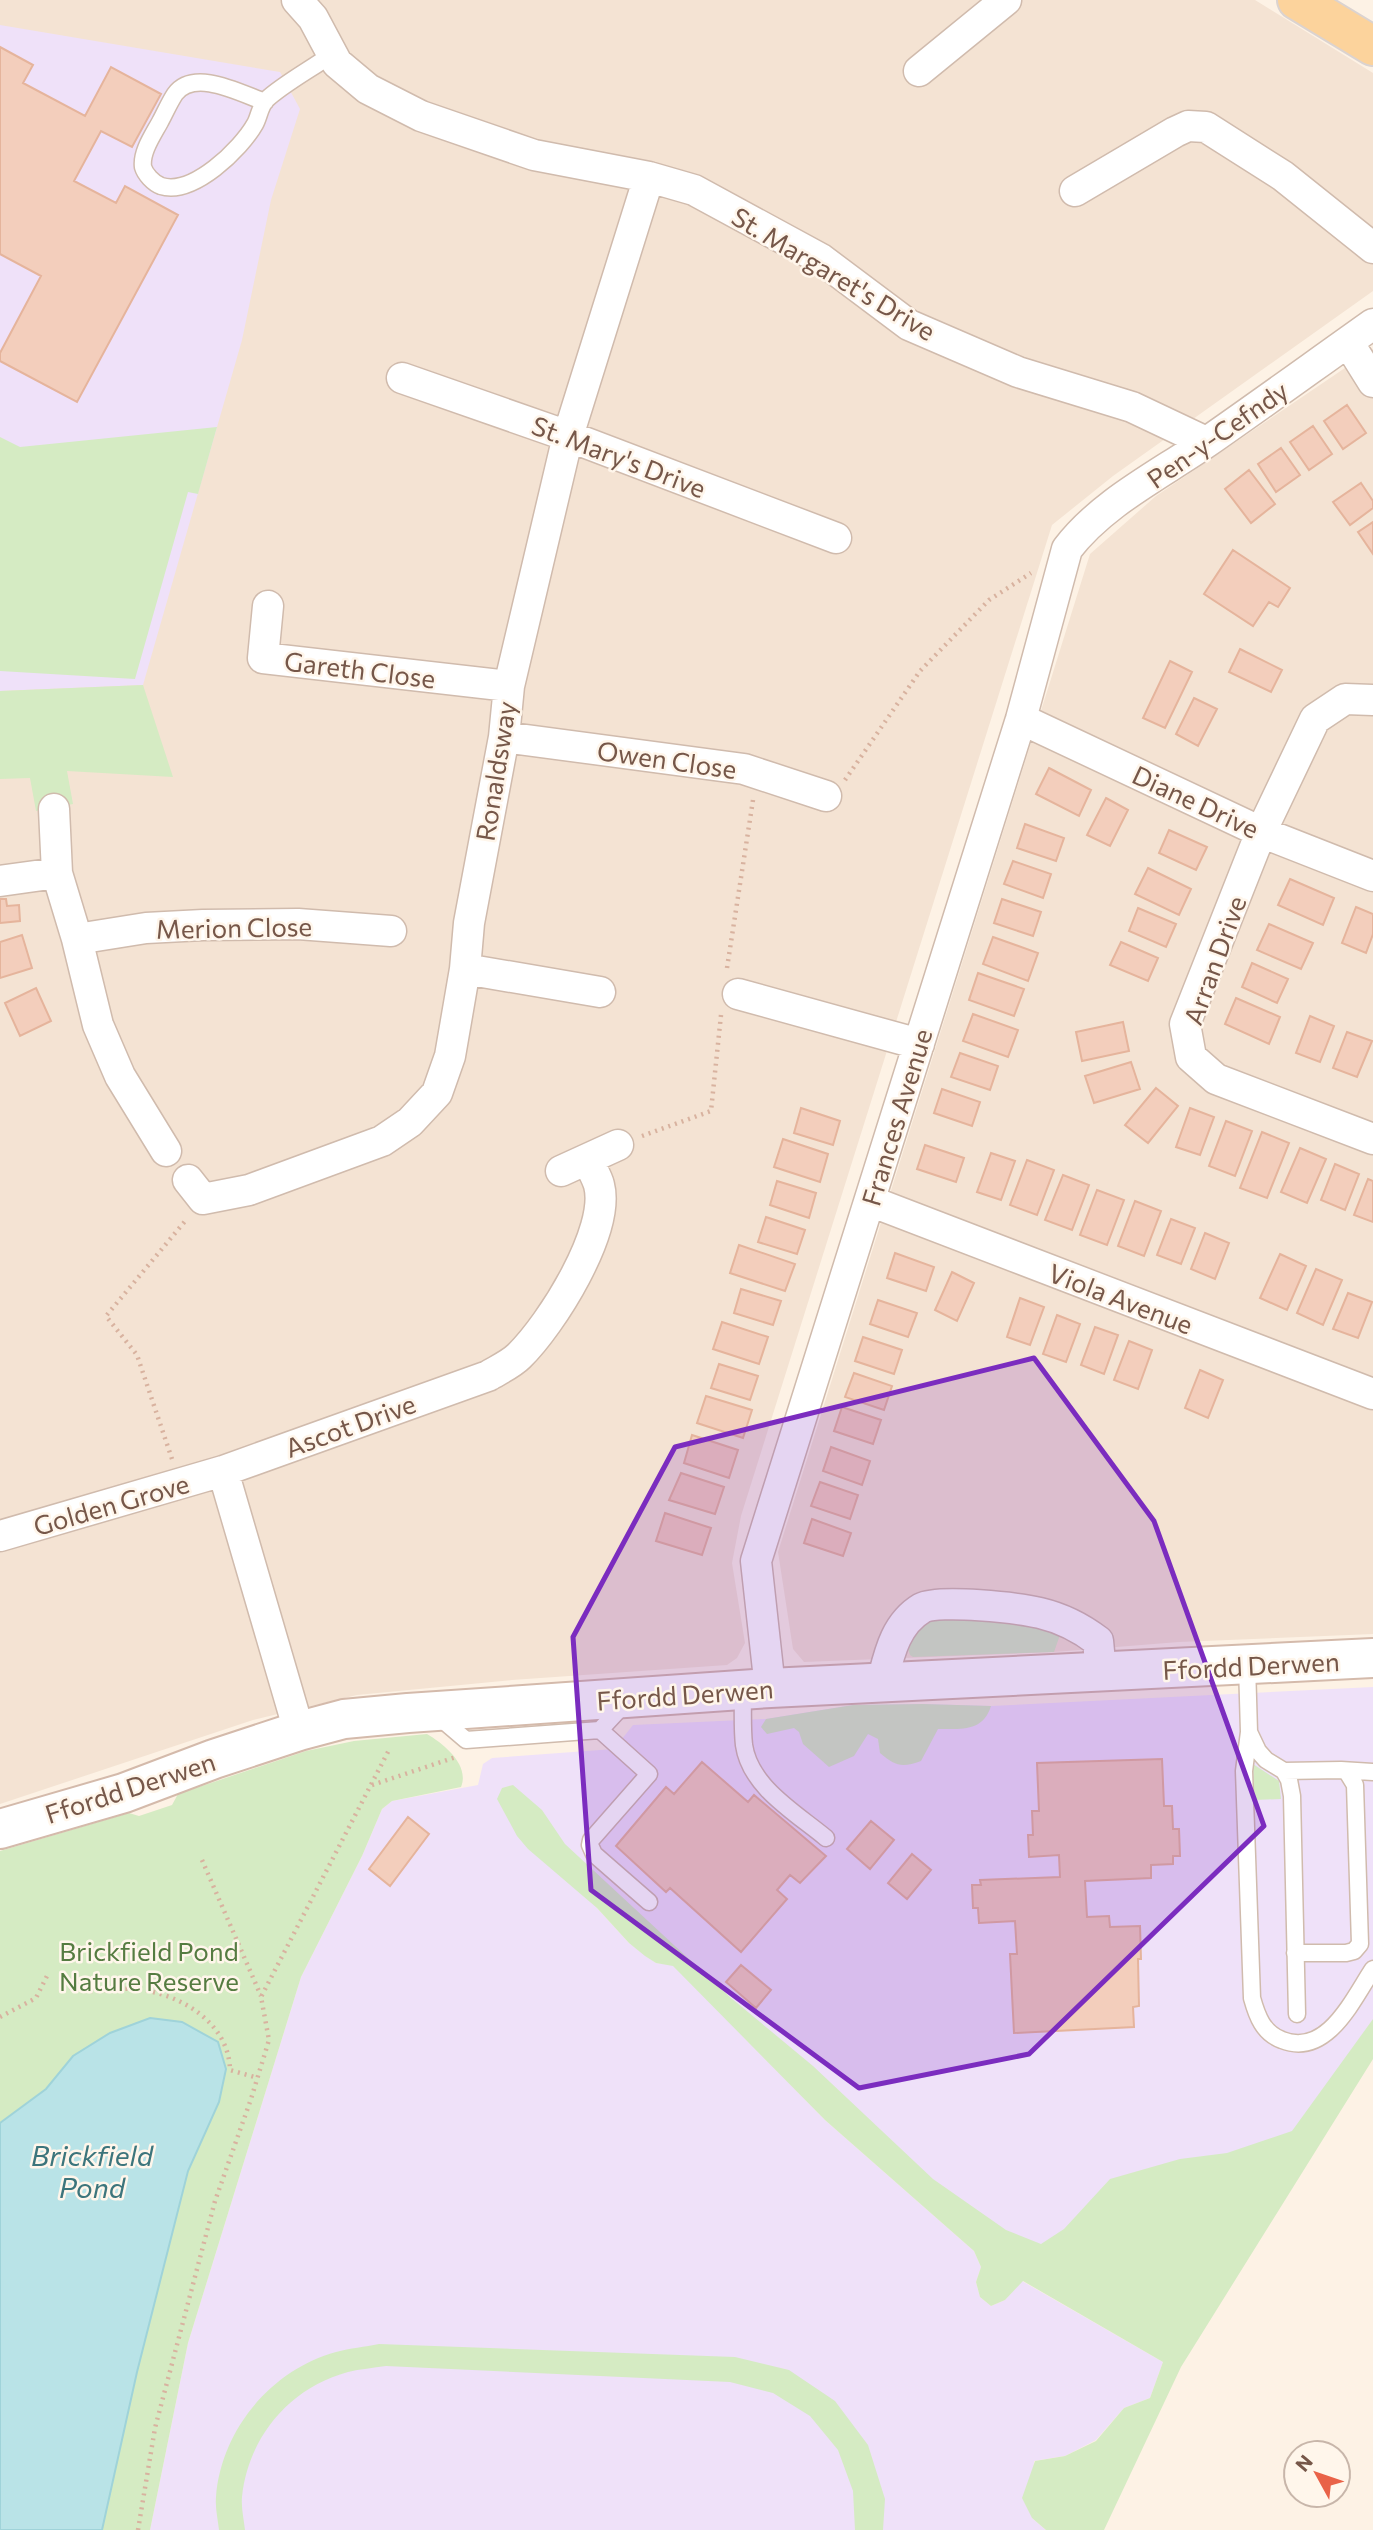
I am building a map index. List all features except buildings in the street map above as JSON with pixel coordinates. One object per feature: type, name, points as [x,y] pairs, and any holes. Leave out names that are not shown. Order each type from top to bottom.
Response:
[{"type":"main road","points":[[1297,0],[1373,46]]},
{"type":"street","name":"St. Margaret's Drive","points":[[297,0],[313,18],[337,63],[368,89],[421,116],[534,155],[649,177],[694,191],[821,260],[909,325],[1018,372],[1132,407],[1206,442]]},
{"type":"street","points":[[919,71],[1006,0]]},
{"type":"street","points":[[1075,191],[1188,126],[1206,127],[1283,176],[1373,248]]},
{"type":"street","name":"Ronaldsway","points":[[196,1190],[249,1189],[382,1141],[410,1122],[437,1094],[450,1056],[465,969],[469,923],[504,737],[509,686],[568,436],[649,177]]},
{"type":"street","name":"Pen-y-Cefndy","points":[[1067,550],[1082,530],[1102,513],[1373,324]]},
{"type":"street","points":[[1348,342],[1373,382]]},
{"type":"street","name":"St. Mary's Drive","points":[[402,378],[568,436],[836,538]]},
{"type":"street","name":"Frances Avenue","points":[[756,1689],[756,1562],[1021,719],[1067,550]]},
{"type":"street","name":"Gareth Close","points":[[268,606],[263,658],[509,686]]},
{"type":"street","name":"Arran Drive","points":[[1373,699],[1345,699],[1315,719],[1261,832],[1185,1024],[1191,1057],[1216,1079],[1373,1139]]},
{"type":"street","name":"Diane Drive","points":[[1021,719],[1261,832],[1373,876]]},
{"type":"street","name":"Owen Close","points":[[504,737],[744,769],[826,796]]},
{"type":"street","points":[[54,809],[57,873],[77,939],[98,1025],[121,1076],[166,1151]]},
{"type":"street","points":[[0,881],[57,873]]},
{"type":"street","name":"Merion Close","points":[[77,939],[146,928],[298,923],[391,932]]},
{"type":"street","points":[[465,969],[600,992]]},
{"type":"street","points":[[731,994],[919,1044]]},
{"type":"street","name":"Ascot Drive","points":[[223,1471],[488,1376],[517,1359],[546,1327],[588,1251],[599,1215],[599,1186],[574,1166],[618,1145]]},
{"type":"street","name":"Viola Avenue","points":[[870,1202],[1373,1394]]},
{"type":"street","points":[[223,1471],[299,1731]]},
{"type":"street","name":"Golden Grove","points":[[0,1536],[223,1471]]},
{"type":"street","points":[[882,1682],[896,1635],[908,1620],[923,1608],[941,1603],[1040,1614],[1083,1629],[1098,1641],[1101,1673]]},
{"type":"street","name":"Ffordd Derwen","points":[[5,1827],[124,1793],[214,1759],[344,1719],[756,1689],[1373,1658]]},
{"type":"lane","points":[[264,102],[205,82],[186,85],[176,93],[149,141],[143,160],[144,170],[150,179],[160,186],[171,187],[190,182],[218,167],[240,145],[254,125],[264,102],[332,54]]},
{"type":"lane","points":[[1247,1665],[1249,1732],[1244,1771],[1248,1905],[1252,1998],[1260,2022],[1281,2040],[1298,2044],[1312,2042],[1334,2026],[1373,1969]]},
{"type":"lane","points":[[756,1689],[744,1747],[753,1770],[768,1790],[826,1838]]},
{"type":"lane","points":[[420,1712],[467,1740],[600,1730],[630,1698]]},
{"type":"lane","points":[[600,1730],[649,1774],[591,1840],[591,1850],[649,1902]]},
{"type":"lane","points":[[1249,1732],[1258,1751],[1266,1760],[1284,1771],[1292,1796],[1297,2014]]},
{"type":"lane","points":[[1295,1953],[1346,1953],[1354,1951],[1360,1944],[1354,1786],[1347,1772],[1341,1770]]},
{"type":"lane","points":[[1284,1771],[1373,1772]]},
{"type":"path","points":[[826,796],[850,776],[920,671],[980,609],[989,600],[1067,550]]},
{"type":"path","points":[[618,1145],[710,1111],[731,994],[757,773]]},
{"type":"path","points":[[180,1483],[137,1356],[106,1316],[196,1190]]},
{"type":"path","points":[[261,1997],[371,1785],[420,1712]]},
{"type":"path","points":[[371,1785],[461,1756],[467,1740]]},
{"type":"path","points":[[138,2530],[155,2428],[215,2201],[269,2040],[261,1997],[202,1860]]},
{"type":"path","points":[[0,2017],[36,1998],[48,1974]]},
{"type":"path","points":[[71,1987],[79,1992],[109,1988],[136,1989],[162,1993],[178,2000],[207,2021],[225,2041],[230,2057],[230,2070],[258,2078]]},
{"type":"highlighted area","points":[[1034,1358],[1154,1521],[1264,1826],[1029,2054],[859,2088],[591,1890],[573,1637],[675,1447]]},
{"type":"shaded area","points":[[0,0],[1255,0],[1373,73],[1373,291],[1113,476],[1052,525],[741,1516],[732,1563],[745,1643],[737,1658],[727,1665],[512,1680],[357,1695],[253,1720],[0,1804]]},
{"type":"shaded area","points":[[0,25],[280,72],[300,109],[271,200],[242,340],[143,685],[0,691]]},
{"type":"shaded area","points":[[1373,349],[1373,1634],[1179,1642],[1054,1652],[804,1662],[793,1649],[778,1552],[1090,554],[1156,496]]},
{"type":"shaded area","points":[[1373,1687],[1373,2056],[1276,2207],[1020,2273],[565,1850],[597,1908],[629,1943],[656,1963],[673,1965],[825,2120],[974,2251],[981,2267],[976,2282],[980,2297],[991,2306],[1005,2300],[1022,2281],[1163,2362],[1150,2398],[1124,2408],[1096,2440],[1065,2456],[1034,2461],[1032,2518],[1046,2530],[150,2530],[188,2343],[301,1977],[362,1856],[382,1809],[392,1801],[478,1785],[483,1764],[492,1758],[614,1749],[633,1725],[766,1719],[853,1705],[991,1706]]},
{"type":"green space","points":[[217,427],[198,494],[188,492],[135,679],[0,671],[0,437],[20,447]]},
{"type":"green space","points":[[143,685],[173,777],[67,771],[73,804],[36,811],[30,778],[0,779],[0,691]]},
{"type":"green space","points":[[967,1613],[1061,1632],[1054,1652],[910,1655],[906,1643],[928,1619]]},
{"type":"green space","points":[[853,1705],[991,1706],[983,1721],[977,1725],[963,1729],[938,1729],[921,1761],[909,1765],[895,1763],[885,1757],[880,1753],[878,1739],[868,1734],[854,1756],[829,1767],[803,1744],[799,1732],[794,1728],[767,1734],[761,1727],[766,1719]]},
{"type":"green space","name":"Brickfield Pond Nature Reserve","points":[[427,1734],[448,1749],[459,1763],[463,1779],[461,1787],[392,1801],[382,1809],[362,1856],[301,1977],[188,2343],[150,2530],[0,2530],[0,1851],[129,1813],[139,1816],[172,1805],[178,1794],[306,1751],[354,1741]]},
{"type":"green space","points":[[1253,1764],[1279,1781],[1281,1799],[1254,1800]]},
{"type":"green space","points":[[513,1785],[542,1810],[565,1844],[731,1998],[813,2066],[933,2179],[1006,2230],[1041,2244],[1064,2229],[1110,2179],[1180,2159],[1227,2153],[1292,2131],[1373,2019],[1373,2059],[1181,2367],[1104,2530],[1046,2530],[1032,2518],[1022,2498],[1035,2461],[1065,2456],[1096,2441],[1124,2408],[1150,2398],[1163,2362],[1023,2281],[1005,2300],[991,2306],[980,2297],[976,2282],[981,2267],[974,2251],[825,2120],[673,1966],[656,1963],[645,1956],[629,1943],[597,1908],[528,1849],[517,1836],[497,1799],[502,1788]]},
{"type":"green space","points":[[379,2344],[735,2357],[789,2370],[835,2401],[868,2445],[885,2499],[883,2530],[855,2530],[853,2491],[838,2450],[810,2416],[773,2393],[730,2382],[386,2366],[348,2372],[327,2380],[290,2403],[275,2418],[253,2455],[242,2497],[245,2530],[219,2530],[216,2501],[220,2472],[239,2426],[254,2406],[271,2388],[312,2361],[341,2351]]},
{"type":"water","name":"Brickfield Pond","points":[[150,2018],[182,2022],[218,2042],[226,2069],[219,2102],[188,2171],[137,2372],[102,2530],[0,2530],[0,2123],[46,2089],[73,2056],[110,2033]]}]
